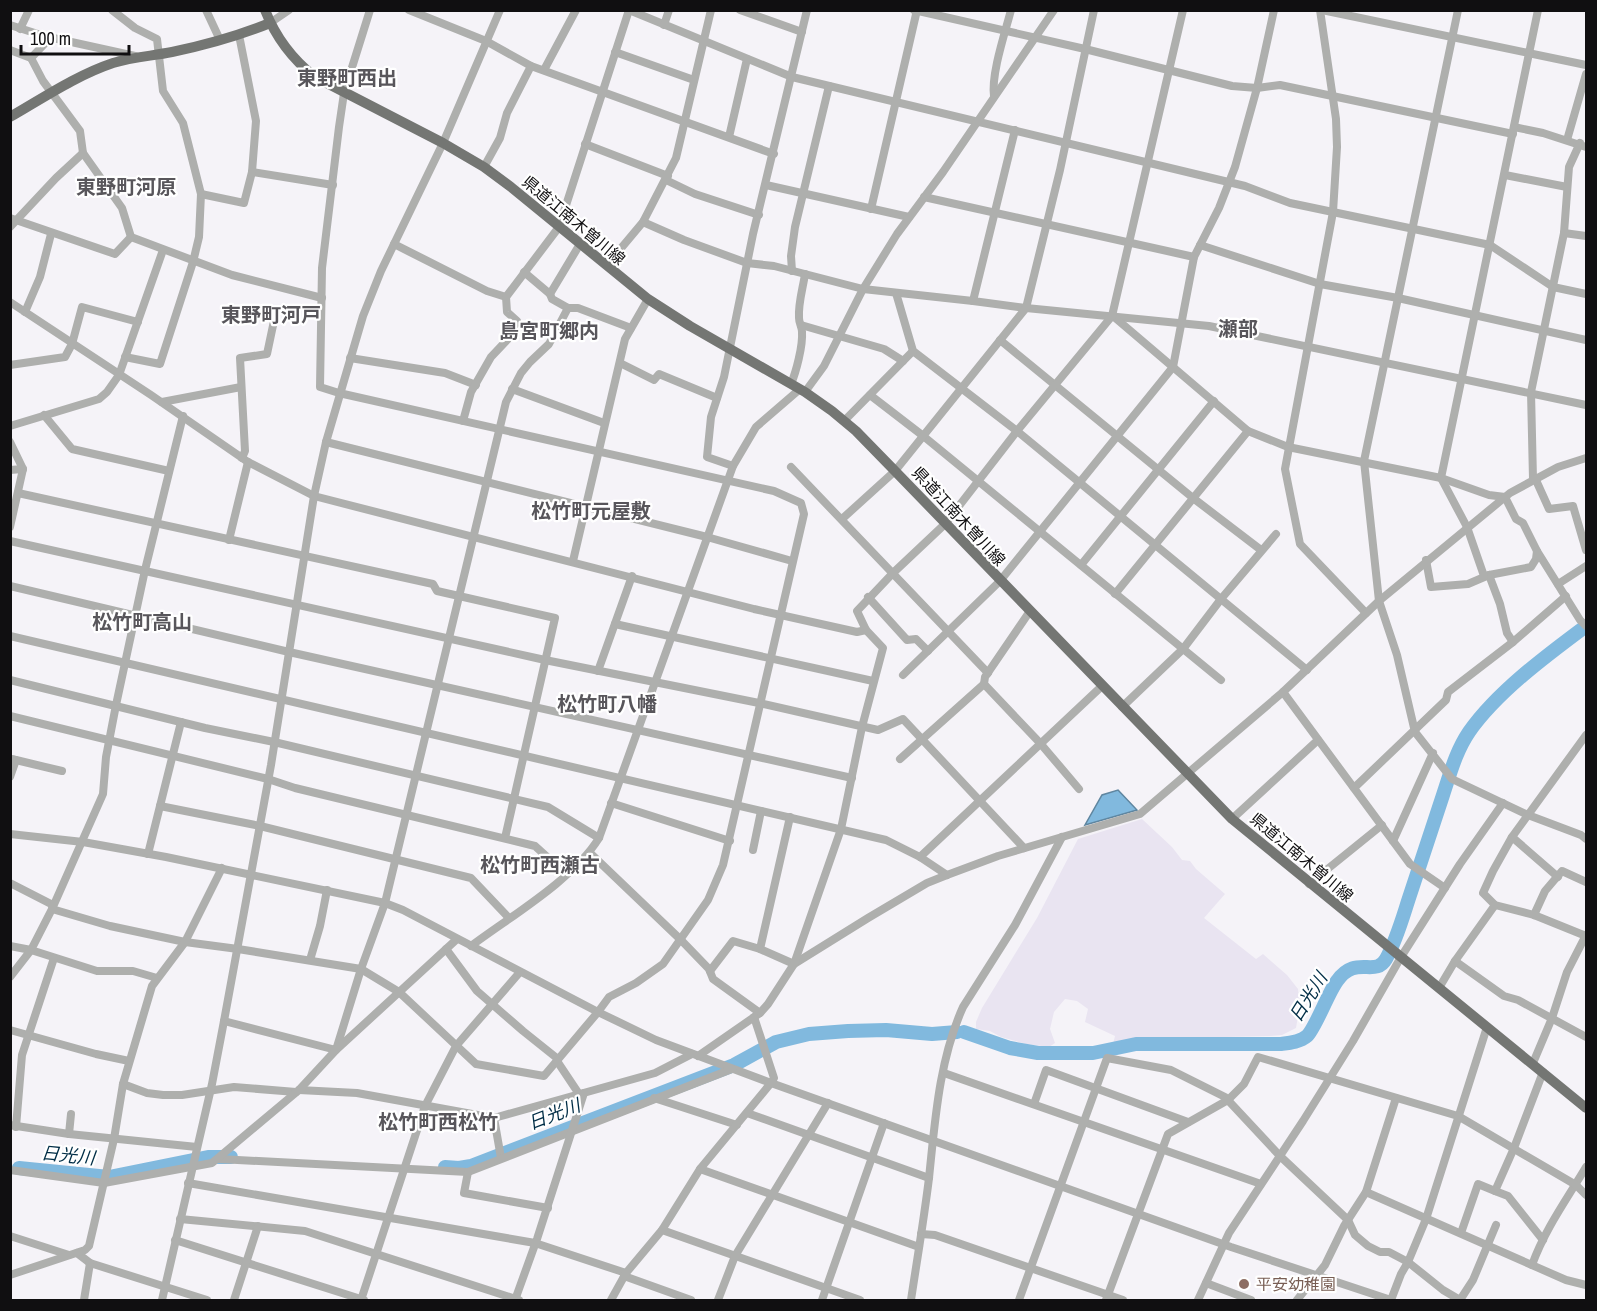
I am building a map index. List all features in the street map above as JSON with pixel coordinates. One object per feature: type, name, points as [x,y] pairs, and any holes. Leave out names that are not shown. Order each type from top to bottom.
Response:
[{"type":"main road","name":"県道江南木曽川線","points":[[265,10],[285,49],[298,64],[315,77],[443,143],[484,167],[648,298],[730,349],[799,388],[844,421],[1232,819],[1587,1108]]},
{"type":"main road","points":[[11,115],[111,64],[220,40],[270,23]]},
{"type":"street","points":[[20,28],[29,10]]},
{"type":"street","points":[[112,10],[121,14],[135,28],[157,39],[163,91],[183,123],[201,194],[199,237],[193,262],[160,364],[125,357]]},
{"type":"street","points":[[206,10],[220,40]]},
{"type":"street","points":[[270,23],[289,10]]},
{"type":"street","points":[[10,882],[53,907],[110,926],[184,942],[361,969],[399,992],[476,1064],[544,1076],[609,997],[636,983],[663,964],[708,900],[723,865],[779,614],[804,514],[801,503],[774,491],[320,387],[322,267],[339,127],[344,93],[370,10]]},
{"type":"street","points":[[410,10],[486,41],[531,66],[774,154]]},
{"type":"street","points":[[162,1300],[211,1089],[238,949],[314,496],[326,442],[339,393],[367,307],[394,244],[443,143],[500,10]]},
{"type":"street","points":[[544,70],[576,10]]},
{"type":"street","points":[[463,421],[471,392],[492,357],[508,339],[517,321],[507,312],[506,297],[559,227],[629,10],[792,77],[1230,182],[1290,203],[1490,244],[1553,287],[1587,294]]},
{"type":"street","points":[[664,25],[669,10]]},
{"type":"street","points":[[607,265],[643,222],[676,158],[711,10]]},
{"type":"street","points":[[740,10],[802,32]]},
{"type":"street","points":[[733,466],[707,457],[711,417],[730,349],[747,263],[807,10]]},
{"type":"street","points":[[994,96],[993,90],[1011,10]]},
{"type":"street","points":[[471,946],[538,898],[590,853],[599,838],[622,777],[733,466],[756,427],[824,366],[864,289],[909,218],[1054,10]]},
{"type":"street","points":[[842,519],[895,471],[1026,308],[1094,10]]},
{"type":"street","points":[[123,1084],[147,1093],[163,1095],[182,1095],[234,1087],[357,1093],[494,1118],[655,1073],[695,1055],[757,1015],[768,1004],[795,964],[841,829],[862,726],[883,648],[866,630],[857,611],[868,597],[945,524],[1017,431],[1112,316],[1183,10]]},
{"type":"street","points":[[903,675],[1000,581],[1173,367],[1194,257],[1230,182],[1244,141],[1274,10]]},
{"type":"street","points":[[1366,613],[1300,544],[1285,469],[1306,346],[1333,212],[1337,147],[1333,97],[1321,10],[1355,14],[1452,38],[1587,65]]},
{"type":"street","points":[[1458,10],[1365,462],[1379,601],[1397,655],[1415,732],[1452,779],[1587,839]]},
{"type":"street","points":[[1513,642],[1507,633],[1500,604],[1467,527],[1441,478],[1538,10]]},
{"type":"street","points":[[871,209],[916,11],[1170,69],[1232,86],[1257,88],[1281,85],[1436,119],[1513,130],[1583,145],[1569,167],[1564,232],[1531,392],[1534,478],[1549,509],[1573,506],[1587,550]]},
{"type":"street","points":[[10,25],[137,57]]},
{"type":"street","points":[[201,194],[244,203],[252,172],[256,121],[239,35]]},
{"type":"street","points":[[31,58],[51,37]]},
{"type":"street","points":[[10,50],[31,58],[43,81],[80,131],[83,153],[122,208],[131,237]]},
{"type":"street","points":[[615,52],[694,80]]},
{"type":"street","points":[[729,137],[747,59]]},
{"type":"street","points":[[484,167],[501,138],[507,114],[531,66]]},
{"type":"street","points":[[1567,140],[1587,74]]},
{"type":"street","points":[[792,271],[791,256],[795,226],[829,86]]},
{"type":"street","points":[[973,300],[1015,130]]},
{"type":"street","points":[[585,144],[667,178],[695,194],[759,215]]},
{"type":"street","points":[[83,153],[13,222],[115,254],[131,237]]},
{"type":"street","points":[[252,172],[333,186]]},
{"type":"street","points":[[1504,175],[1567,187]]},
{"type":"street","points":[[766,185],[909,218]]},
{"type":"street","points":[[924,197],[1194,257]]},
{"type":"street","points":[[643,222],[747,263],[792,271],[864,289],[1209,326],[1587,405]]},
{"type":"street","points":[[1564,232],[1587,236]]},
{"type":"street","points":[[25,312],[40,277],[51,234]]},
{"type":"street","points":[[131,237],[232,275],[322,298]]},
{"type":"street","points":[[394,244],[487,291],[506,297]]},
{"type":"street","points":[[550,294],[580,244]]},
{"type":"street","points":[[1200,245],[1320,284],[1398,298],[1587,340]]},
{"type":"street","points":[[10,426],[99,399],[107,392],[119,375],[163,250]]},
{"type":"street","points":[[524,272],[550,294],[552,299],[568,308],[578,308],[631,328]]},
{"type":"street","points":[[799,388],[795,374],[801,344],[800,305],[805,274]]},
{"type":"street","points":[[896,293],[913,351],[1017,431],[1307,670]]},
{"type":"street","points":[[573,561],[625,339],[648,298]]},
{"type":"street","points":[[10,302],[183,416],[245,460],[314,496],[779,614],[857,632],[866,630]]},
{"type":"street","points":[[10,365],[65,357],[72,344],[82,307],[138,321]]},
{"type":"street","points":[[336,1050],[361,969],[385,903],[506,402],[530,362],[549,344],[568,308]]},
{"type":"street","points":[[229,540],[245,460],[240,358],[267,354],[275,316]]},
{"type":"street","points":[[1112,316],[1248,431],[1288,447],[1441,478],[1489,495],[1505,497]]},
{"type":"street","points":[[801,325],[884,349],[903,361]]},
{"type":"street","points":[[1000,340],[1193,498],[1262,550]]},
{"type":"street","points":[[844,421],[913,351]]},
{"type":"street","points":[[350,358],[445,373],[476,385]]},
{"type":"street","points":[[620,363],[654,380],[659,374],[717,398]]},
{"type":"street","points":[[162,402],[241,387]]},
{"type":"street","points":[[512,389],[604,423]]},
{"type":"street","points":[[870,395],[1221,680]]},
{"type":"street","points":[[1081,565],[1214,401]]},
{"type":"street","points":[[44,415],[72,449],[169,471]]},
{"type":"street","points":[[10,977],[31,950],[53,907],[103,794],[106,757],[116,705],[137,616],[145,570],[183,416]]},
{"type":"street","points":[[1115,594],[1248,431]]},
{"type":"street","points":[[10,442],[23,469],[10,527]]},
{"type":"street","points":[[326,442],[707,537],[792,561]]},
{"type":"street","points":[[795,964],[927,883],[1024,848],[1140,814],[1283,692],[1379,601],[1467,527],[1534,478],[1558,467],[1587,458]]},
{"type":"street","points":[[791,467],[988,673]]},
{"type":"street","points":[[10,470],[23,469]]},
{"type":"street","points":[[18,492],[433,584],[437,591],[555,618],[505,838]]},
{"type":"street","points":[[1505,497],[1516,519],[1523,524],[1558,584],[1587,626]]},
{"type":"street","points":[[1122,707],[1183,649],[1221,599],[1276,534]]},
{"type":"street","points":[[10,540],[544,660],[759,703],[878,730],[903,719],[1024,848]]},
{"type":"street","points":[[1426,560],[1431,587],[1468,584],[1486,575],[1531,567],[1538,551]]},
{"type":"street","points":[[1558,584],[1587,566]]},
{"type":"street","points":[[598,671],[632,576]]},
{"type":"street","points":[[10,586],[437,686],[852,778]]},
{"type":"street","points":[[1354,788],[1415,732],[1446,700],[1448,692],[1513,642],[1566,596]]},
{"type":"street","points":[[868,597],[907,640],[916,639],[928,651]]},
{"type":"street","points":[[900,759],[984,684],[988,673],[1029,611]]},
{"type":"street","points":[[615,624],[873,681]]},
{"type":"street","points":[[10,636],[886,840],[920,857],[946,875]]},
{"type":"street","points":[[10,680],[548,807],[599,838]]},
{"type":"street","points":[[984,684],[1040,743],[1079,789]]},
{"type":"street","points":[[920,857],[1102,686]]},
{"type":"street","points":[[1283,692],[1410,864],[1445,888]]},
{"type":"street","points":[[10,716],[535,846],[566,874]]},
{"type":"street","points":[[148,854],[181,722]]},
{"type":"street","points":[[1533,1063],[1552,1018],[1567,972],[1586,935],[1534,915],[1495,905],[1483,893],[1512,837],[1585,738]]},
{"type":"street","points":[[1232,819],[1318,740]]},
{"type":"street","points":[[1393,841],[1433,753]]},
{"type":"street","points":[[10,777],[13,760],[62,771]]},
{"type":"street","points":[[611,803],[730,841]]},
{"type":"street","points":[[1198,1300],[1239,1217],[1330,1078],[1394,952],[1445,888],[1503,803]]},
{"type":"street","points":[[160,806],[260,826],[471,878],[509,918]]},
{"type":"street","points":[[753,850],[761,811]]},
{"type":"street","points":[[760,949],[790,817]]},
{"type":"street","points":[[1309,884],[1382,825]]},
{"type":"street","points":[[10,834],[83,842],[222,868],[385,903],[403,910],[632,1029],[695,1055],[1224,1244],[1391,1300],[1426,1219],[1487,1027]]},
{"type":"street","points":[[911,1300],[929,1178],[932,1140],[944,1073],[957,1021],[963,1007],[1015,925],[1062,837]]},
{"type":"street","points":[[1512,837],[1558,877]]},
{"type":"street","points":[[590,853],[681,940],[710,971],[713,979],[757,1015],[774,1078],[700,1169],[662,1230],[625,1275],[611,1300]]},
{"type":"street","points":[[10,1275],[85,1250],[89,1246],[114,1139],[123,1084],[152,986],[184,942],[222,868]]},
{"type":"street","points":[[1534,915],[1542,897],[1562,871],[1587,882]]},
{"type":"street","points":[[310,960],[327,890]]},
{"type":"street","points":[[1439,988],[1455,961],[1495,905]]},
{"type":"street","points":[[10,1170],[105,1179],[193,1162],[206,1165],[220,1158],[297,1091],[336,1050],[457,939]]},
{"type":"street","points":[[710,971],[733,941],[760,949],[795,964]]},
{"type":"street","points":[[10,946],[31,950],[97,971],[133,971],[157,978]]},
{"type":"street","points":[[180,1219],[305,1231],[517,1300],[574,1127],[582,1094],[557,1060],[473,986],[446,949]]},
{"type":"street","points":[[54,958],[22,1055],[13,1126],[197,1148]]},
{"type":"street","points":[[1455,961],[1504,996],[1518,1000],[1587,1037]]},
{"type":"street","points":[[176,1240],[362,1300],[425,1106],[456,1046],[520,972]]},
{"type":"street","points":[[224,1021],[336,1050]]},
{"type":"street","points":[[10,1030],[129,1061]]},
{"type":"street","points":[[1107,1298],[1137,1212],[1168,1134],[1228,1100],[1244,1084],[1258,1057],[1458,1116],[1576,1185],[1587,1195]]},
{"type":"street","points":[[1019,1300],[1107,1058],[1171,1070],[1228,1100],[1280,1156],[1348,1220],[1355,1235],[1368,1246],[1380,1252],[1389,1252],[1408,1262],[1443,1290],[1460,1300],[1473,1280],[1496,1225]]},
{"type":"street","points":[[220,1158],[405,1166],[468,1172],[500,1156],[728,1068]]},
{"type":"street","points":[[1034,1104],[1046,1070],[1188,1122]]},
{"type":"street","points":[[1495,1191],[1543,1072]]},
{"type":"street","points":[[944,1073],[1262,1185]]},
{"type":"street","points":[[654,1098],[737,1125]]},
{"type":"street","points":[[1297,1300],[1319,1275],[1348,1220],[1366,1192],[1396,1098]]},
{"type":"street","points":[[718,1300],[735,1256],[828,1103]]},
{"type":"street","points":[[747,1113],[929,1178]]},
{"type":"street","points":[[69,1134],[71,1114]]},
{"type":"street","points":[[494,1118],[500,1156]]},
{"type":"street","points":[[822,1300],[884,1123]]},
{"type":"street","points":[[1532,1265],[1543,1240],[1587,1167]]},
{"type":"street","points":[[700,1169],[919,1247]]},
{"type":"street","points":[[468,1172],[464,1193],[548,1208]]},
{"type":"street","points":[[188,1183],[535,1243],[691,1300]]},
{"type":"street","points":[[1461,1233],[1479,1184],[1508,1196],[1543,1240]]},
{"type":"street","points":[[1366,1192],[1566,1280],[1587,1284]]},
{"type":"street","points":[[234,1300],[258,1226]]},
{"type":"street","points":[[662,1230],[860,1300]]},
{"type":"street","points":[[921,1234],[935,1235],[1107,1298],[1123,1300]]},
{"type":"street","points":[[10,1236],[73,1254],[90,1263],[207,1300]]},
{"type":"street","points":[[84,1300],[90,1263]]},
{"type":"street","points":[[1206,1283],[1251,1300]]},
{"type":"shaded area","points":[[1142,819],[1172,847],[1182,860],[1190,861],[1225,894],[1204,918],[1256,959],[1263,954],[1287,975],[1298,989],[1300,1005],[1296,1028],[1282,1035],[1137,1039],[1113,1044],[1115,1036],[1085,1022],[1088,1009],[1077,1001],[1065,999],[1054,1012],[1050,1029],[1055,1043],[1049,1047],[1026,1044],[1001,1037],[990,1031],[976,1029],[976,1022],[982,1008],[1037,918],[1078,839]]},
{"type":"water","points":[[1118,790],[1137,810],[1085,825],[1102,795]]},
{"type":"waterway","name":"日光川","points":[[964,1032],[1010,1048],[1038,1053],[1093,1053],[1136,1044],[1281,1044],[1304,1038],[1314,1026],[1333,987],[1344,973],[1358,967],[1376,967],[1386,959],[1400,927],[1454,763],[1469,732],[1480,717],[1508,689],[1586,626]]},
{"type":"waterway","name":"日光川","points":[[445,1167],[471,1166],[734,1065],[776,1042],[809,1034],[848,1031],[886,1030],[932,1034],[957,1032]]},
{"type":"waterway","name":"日光川","points":[[19,1168],[109,1177],[208,1157],[231,1157]]},
{"type":"place","name":"平安幼稚園","points":[[1244,1284]]},
{"type":"district","name":"東野町西出","points":[[347,77]]},
{"type":"district","name":"東野町河原","points":[[126,186]]},
{"type":"district","name":"東野町河戸","points":[[271,314]]},
{"type":"district","name":"瀬部","points":[[1238,328]]},
{"type":"district","name":"島宮町郷内","points":[[549,330]]},
{"type":"district","name":"松竹町元屋敷","points":[[591,510]]},
{"type":"district","name":"松竹町高山","points":[[142,621]]},
{"type":"district","name":"松竹町八幡","points":[[607,703]]},
{"type":"district","name":"松竹町西瀬古","points":[[540,864]]},
{"type":"district","name":"松竹町西松竹","points":[[438,1121]]}]
